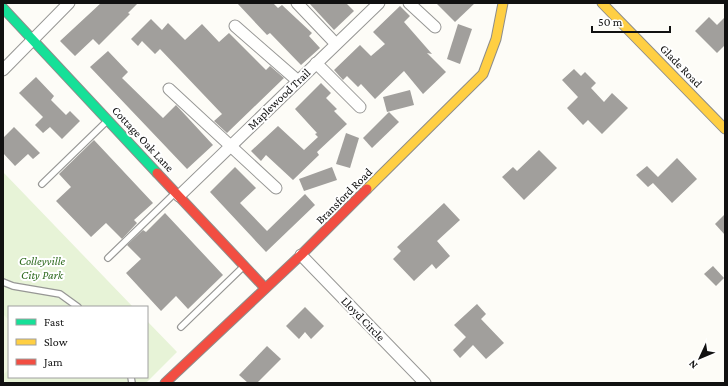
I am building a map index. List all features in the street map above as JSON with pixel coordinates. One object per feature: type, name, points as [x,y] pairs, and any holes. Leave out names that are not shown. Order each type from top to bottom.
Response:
[{"type":"street","points":[[3,70],[69,3]]},
{"type":"street","points":[[297,3],[336,44]]},
{"type":"street","name":"Maplewood Trail","points":[[177,194],[230,146],[379,3]]},
{"type":"street","points":[[409,3],[435,27]]},
{"type":"street","name":"Bransford Road","points":[[165,383],[301,255],[483,74],[494,52],[498,37],[503,3]]},
{"type":"street","name":"Glade Road","points":[[602,3],[725,129]]},
{"type":"street","name":"Cottage Oak Lane","points":[[3,8],[34,39],[265,288]]},
{"type":"street","points":[[235,26],[298,81]]},
{"type":"street","points":[[316,63],[360,107]]},
{"type":"street","points":[[169,89],[276,188]]},
{"type":"street","name":"Lloyd Circle","points":[[301,255],[425,383]]},
{"type":"lane","points":[[42,184],[108,119]]},
{"type":"lane","points":[[108,258],[177,194]]},
{"type":"lane","points":[[181,327],[245,266]]},
{"type":"lane","points":[[3,282],[13,286],[60,294],[77,306]]},
{"type":"green space","name":"Colleyville City Park","points":[[3,172],[132,306],[8,306],[8,378],[148,378],[148,322],[177,352],[146,383],[3,383]]},
{"type":"green space","points":[[3,314],[8,319],[8,370],[3,375]]},
{"type":"building","points":[[101,3],[138,3],[128,13],[130,14],[99,45],[93,39],[75,56],[60,41]]},
{"type":"building","points":[[237,3],[273,3],[278,8],[282,5],[312,33],[309,36],[320,48],[301,65],[270,33],[267,35]]},
{"type":"building","points":[[309,3],[346,3],[354,11],[334,30]]},
{"type":"building","points":[[436,3],[475,3],[455,22]]},
{"type":"building","points":[[400,6],[410,16],[404,22],[432,54],[427,53],[446,72],[423,94],[404,71],[375,99],[361,84],[358,87],[347,76],[343,80],[334,70],[360,45],[371,56],[385,44],[373,32]]},
{"type":"building","points":[[709,17],[717,25],[725,17],[725,45],[717,53],[695,31]]},
{"type":"building","points":[[151,19],[162,30],[168,23],[185,40],[202,24],[219,42],[229,33],[266,70],[270,66],[284,78],[227,133],[214,121],[222,114],[160,49],[155,54],[142,41],[138,46],[131,39]]},
{"type":"building","points":[[458,24],[472,29],[460,64],[447,59]]},
{"type":"building","points":[[108,51],[128,72],[122,78],[163,118],[176,105],[213,145],[187,169],[90,67]]},
{"type":"building","points":[[574,69],[581,76],[585,72],[596,83],[591,88],[604,102],[612,93],[628,108],[602,134],[588,120],[583,125],[567,108],[578,97],[562,80]]},
{"type":"building","points":[[36,77],[54,96],[51,100],[66,115],[70,111],[80,121],[62,139],[50,127],[43,133],[35,125],[43,117],[19,93]]},
{"type":"building","points":[[321,83],[331,93],[326,98],[337,109],[334,111],[347,124],[317,152],[319,155],[293,180],[266,155],[261,161],[251,151],[278,126],[304,150],[318,137],[315,134],[317,133],[295,109]]},
{"type":"building","points":[[410,90],[414,105],[387,112],[383,97]]},
{"type":"building","points":[[389,112],[399,122],[372,148],[363,138]]},
{"type":"building","points":[[14,127],[40,153],[33,159],[28,154],[15,166],[3,153],[3,138]]},
{"type":"building","points":[[346,133],[359,138],[350,168],[336,164]]},
{"type":"building","points":[[94,140],[153,203],[134,220],[137,223],[122,239],[106,223],[91,237],[56,201],[71,187],[59,174]]},
{"type":"building","points":[[539,150],[557,168],[524,200],[502,177],[513,167],[517,171]]},
{"type":"building","points":[[677,158],[697,179],[672,203],[653,183],[648,187],[636,175],[647,166],[658,177]]},
{"type":"building","points":[[235,167],[256,188],[240,203],[267,231],[305,194],[315,205],[266,252],[210,192]]},
{"type":"building","points":[[332,167],[337,180],[304,191],[299,179]]},
{"type":"building","points":[[444,203],[460,220],[437,241],[450,256],[436,269],[432,264],[414,281],[393,259],[401,251],[397,247]]},
{"type":"building","points":[[165,213],[223,275],[188,309],[176,296],[161,311],[126,273],[141,259],[127,245],[143,230],[146,232]]},
{"type":"building","points":[[725,214],[725,235],[715,224]]},
{"type":"building","points":[[713,266],[724,278],[716,286],[704,274]]},
{"type":"building","points":[[477,304],[486,314],[481,319],[504,343],[486,359],[473,345],[460,358],[453,350],[466,337],[454,325]]},
{"type":"building","points":[[305,307],[324,326],[311,339],[305,332],[299,339],[286,326]]},
{"type":"building","points":[[267,346],[281,359],[257,383],[248,383],[239,375]]},
{"type":"traffic: fast","points":[[3,8],[157,173]]},
{"type":"traffic: slow","points":[[367,189],[483,74],[496,39],[503,3]]},
{"type":"traffic: slow","points":[[602,3],[725,129]]},
{"type":"traffic: jam","points":[[157,173],[265,288]]},
{"type":"traffic: jam","points":[[165,383],[301,255],[367,189]]}]
